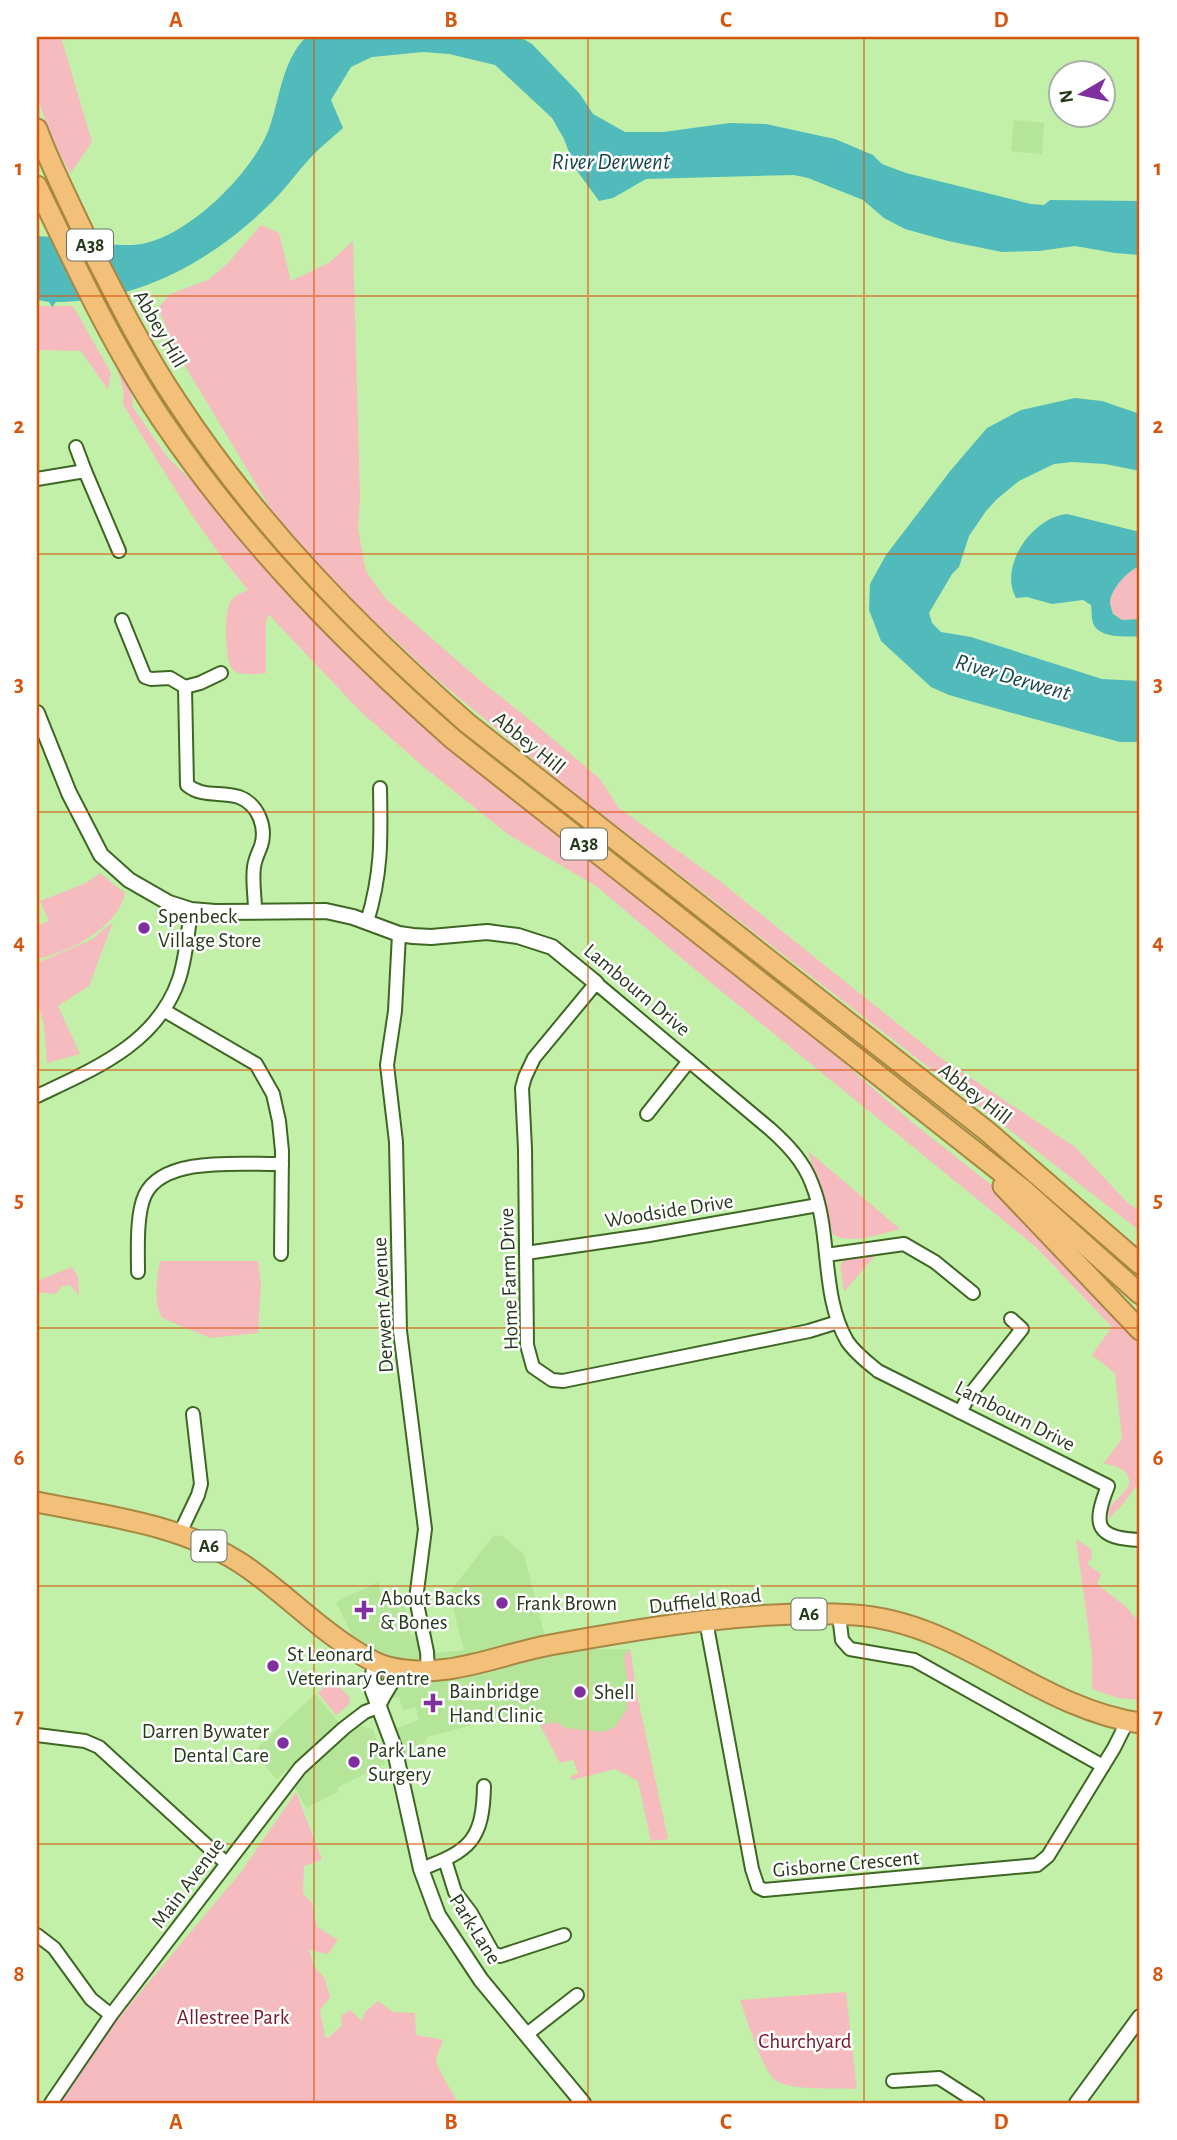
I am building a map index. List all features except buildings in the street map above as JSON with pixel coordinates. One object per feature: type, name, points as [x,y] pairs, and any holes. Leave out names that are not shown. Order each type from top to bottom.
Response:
[{"type":"highway","name":"Abbey Hill","points":[[37,129],[57,178],[123,313],[177,403],[236,483],[296,557],[346,611],[407,670],[526,771],[988,1132],[1140,1264]]},
{"type":"highway","name":"Abbey Hill","points":[[37,187],[105,321],[161,418],[215,494],[300,593],[395,688],[523,796],[1070,1228],[1140,1294]]},
{"type":"highway","points":[[988,1132],[1104,1214],[1140,1245]]},
{"type":"highway","points":[[959,1140],[1140,1330]]},
{"type":"highway","name":"Duffield Road","points":[[37,1502],[124,1519],[205,1544],[239,1562],[335,1639],[376,1663],[397,1669],[428,1671],[460,1667],[601,1636],[706,1622],[808,1614],[839,1615],[891,1620],[912,1626],[970,1652],[1064,1702],[1134,1722]]},
{"type":"street","points":[[76,447],[119,551]]},
{"type":"street","points":[[37,479],[85,471]]},
{"type":"street","points":[[122,620],[145,677],[170,678],[185,687],[221,673]]},
{"type":"street","points":[[185,687],[187,785],[202,793],[241,798],[254,808],[262,825],[262,837],[253,868],[255,910]]},
{"type":"street","name":"Lambourn Drive","points":[[37,713],[69,793],[102,855],[114,869],[145,891],[169,903],[215,912],[326,911],[399,934],[431,937],[487,932],[525,937],[552,947],[784,1141],[812,1184],[838,1322],[848,1342],[863,1359],[878,1371],[1108,1486],[1100,1511],[1103,1530],[1111,1537],[1140,1540]]},
{"type":"street","points":[[367,922],[380,871],[380,788]]},
{"type":"street","points":[[37,1096],[96,1068],[140,1039],[165,1011],[180,978],[191,909]]},
{"type":"street","name":"Derwent Avenue","points":[[399,934],[395,1011],[387,1065],[396,1142],[400,1331],[425,1529],[416,1599],[427,1652],[428,1671]]},
{"type":"street","name":"Home Farm Drive","points":[[596,983],[534,1058],[525,1077],[522,1101],[526,1253],[529,1356],[533,1367],[552,1380],[563,1381],[809,1331],[838,1322]]},
{"type":"street","points":[[165,1011],[256,1065],[273,1094],[279,1121],[282,1164],[281,1254]]},
{"type":"street","points":[[647,1114],[689,1061]]},
{"type":"street","points":[[138,1272],[144,1198],[158,1179],[167,1173],[190,1167],[282,1164]]},
{"type":"street","name":"Woodside Drive","points":[[526,1253],[649,1236],[818,1205]]},
{"type":"street","points":[[826,1255],[904,1244],[935,1262],[973,1293]]},
{"type":"street","points":[[943,1288],[951,1277]]},
{"type":"street","points":[[960,1412],[969,1396],[1022,1329],[1011,1319]]},
{"type":"street","points":[[179,1535],[201,1484],[193,1415]]},
{"type":"street","points":[[839,1615],[842,1640],[850,1649],[914,1660],[1103,1766]]},
{"type":"street","name":"Gisborne Crescent","points":[[706,1622],[752,1869],[758,1887],[764,1891],[1037,1865],[1048,1856],[1103,1766],[1134,1722]]},
{"type":"street","name":"Park Lane","points":[[376,1663],[372,1684],[394,1747],[421,1869],[438,1915],[481,1980],[583,2103]]},
{"type":"street","points":[[379,1707],[382,1696],[394,1681],[397,1669]]},
{"type":"street","name":"Main Avenue","points":[[51,2103],[111,2015],[300,1768],[344,1728],[366,1712],[379,1707]]},
{"type":"street","points":[[37,1735],[85,1741],[99,1747],[226,1863]]},
{"type":"street","points":[[421,1869],[464,1850],[478,1830],[482,1818],[484,1786]]},
{"type":"street","points":[[445,1860],[455,1892],[471,1913],[493,1953],[500,1956],[564,1935]]},
{"type":"street","points":[[37,1935],[54,1948],[91,1999],[111,2015]]},
{"type":"street","points":[[527,2034],[577,1995]]},
{"type":"street","points":[[1077,2103],[1140,2017]]},
{"type":"street","points":[[893,2081],[939,2078],[978,2103]]},
{"type":"shaded area","points":[[1014,120],[1044,123],[1042,154],[1011,151]]},
{"type":"shaded area","points":[[494,1535],[504,1537],[524,1555],[550,1655],[579,1649],[630,1649],[636,1689],[633,1710],[611,1734],[560,1730],[544,1734],[533,1709],[427,1737],[422,1749],[401,1755],[394,1729],[419,1720],[416,1707],[403,1710],[399,1697],[384,1699],[336,1602],[378,1582],[381,1596],[403,1594],[410,1634],[437,1653],[464,1650],[449,1593]]},
{"type":"shaded area","points":[[315,1694],[348,1733],[361,1726],[373,1729],[385,1764],[338,1787],[338,1792],[306,1808],[286,1770],[277,1780],[253,1752]]},
{"type":"green space","points":[[37,37],[61,37],[92,142],[70,174],[50,134],[37,96]]},
{"type":"green space","points":[[261,225],[279,233],[291,281],[330,262],[353,241],[360,498],[358,529],[366,571],[386,599],[600,779],[619,808],[721,882],[938,1056],[1075,1147],[1126,1201],[1140,1212],[1140,1231],[573,792],[434,677],[336,585],[272,511],[179,356],[158,308],[170,294],[208,280],[228,263]]},
{"type":"green space","points":[[37,306],[73,306],[111,373],[108,390],[81,351],[37,350]]},
{"type":"green space","points":[[117,368],[123,369],[133,401],[132,406],[167,457],[211,499],[254,554],[308,615],[357,664],[487,779],[768,997],[913,1123],[990,1184],[1140,1338],[1140,1486],[1137,1485],[1109,1520],[1110,1507],[1126,1490],[1129,1479],[1119,1468],[1103,1464],[1122,1439],[1115,1373],[1092,1355],[1112,1327],[1036,1247],[596,886],[509,835],[425,768],[361,712],[268,614],[266,673],[245,674],[234,671],[227,648],[228,608],[234,598],[248,590],[197,523],[123,404],[124,392]]},
{"type":"green space","points":[[1140,566],[1140,619],[1122,620],[1113,614],[1110,604],[1113,591],[1130,571]]},
{"type":"green space","points":[[100,873],[125,893],[113,917],[77,944],[37,959],[37,926],[49,921],[40,901],[86,883]]},
{"type":"green space","points":[[113,922],[89,986],[58,1006],[80,1054],[47,1063],[44,1026],[37,999],[37,963],[91,940]]},
{"type":"green space","points":[[808,1151],[900,1229],[857,1239],[833,1235]]},
{"type":"green space","points":[[879,1251],[844,1292],[840,1265],[845,1258]]},
{"type":"green space","points":[[160,1261],[258,1261],[261,1282],[258,1333],[210,1338],[162,1318],[157,1298]]},
{"type":"green space","points":[[72,1267],[78,1277],[79,1296],[70,1285],[62,1286],[56,1294],[37,1292],[37,1281]]},
{"type":"green space","points":[[1076,1539],[1091,1549],[1092,1557],[1087,1564],[1101,1574],[1097,1584],[1125,1606],[1140,1623],[1140,1668],[1137,1670],[1140,1670],[1140,1700],[1118,1698],[1092,1689],[1092,1655]]},
{"type":"green space","points":[[630,1649],[668,1839],[651,1841],[638,1781],[615,1769],[572,1780],[570,1777],[578,1773],[573,1760],[560,1763],[540,1725],[556,1722],[566,1728],[602,1732],[615,1727],[627,1709],[628,1686],[624,1656]]},
{"type":"green space","points":[[332,1679],[350,1698],[349,1704],[336,1715],[318,1693]]},
{"type":"green space","name":"Allestree Park","points":[[296,1792],[322,1860],[304,1866],[303,1893],[312,1903],[317,1927],[338,1940],[328,1954],[309,1950],[314,1966],[325,1979],[330,1997],[320,2010],[325,2037],[328,2038],[342,2025],[341,2016],[350,2010],[362,2021],[365,2012],[378,2001],[393,2012],[415,2013],[416,2035],[443,2040],[436,2062],[458,2103],[51,2103],[241,1872]]},
{"type":"green space","name":"Churchyard","points":[[846,1992],[857,2089],[791,2086],[775,2080],[760,2055],[740,2000]]},
{"type":"water","name":"River Derwent","points":[[306,37],[520,37],[532,44],[580,94],[593,114],[625,132],[663,132],[730,123],[766,124],[835,139],[873,155],[882,164],[906,173],[1031,204],[1044,205],[1050,200],[1140,201],[1140,255],[1075,246],[1002,252],[948,241],[905,229],[884,218],[863,200],[794,175],[646,179],[613,198],[599,201],[575,168],[564,139],[552,118],[495,65],[449,54],[423,52],[372,57],[351,67],[331,100],[343,128],[315,153],[250,222],[201,259],[146,285],[117,294],[56,302],[52,307],[49,302],[38,300],[37,236],[120,245],[152,242],[193,220],[213,203],[247,166],[260,147],[269,129],[287,68]]},
{"type":"water","name":"River Derwent","points":[[1075,398],[1102,401],[1140,414],[1140,471],[1105,464],[1072,462],[1054,464],[1019,481],[986,511],[969,536],[959,567],[929,613],[932,623],[941,632],[971,637],[1102,679],[1140,681],[1140,742],[1120,742],[949,695],[931,687],[881,641],[869,610],[870,584],[886,555],[987,428],[1021,410]]},
{"type":"water","points":[[1067,514],[1140,532],[1140,566],[1130,571],[1121,581],[1113,591],[1110,602],[1113,614],[1122,620],[1140,619],[1140,637],[1114,636],[1101,632],[1093,623],[1091,605],[1083,600],[1052,604],[1027,597],[1016,598],[1012,572],[1022,545],[1042,524]]},
{"type":"place","name":"Spenbeck Village Store","points":[[144,928]]},
{"type":"place","name":"Frank Brown","points":[[502,1603]]},
{"type":"place","name":"About Backs & Bones","points":[[364,1610]]},
{"type":"place","name":"St Leonard Veterinary Centre","points":[[273,1666]]},
{"type":"place","name":"Shell","points":[[580,1692]]},
{"type":"place","name":"Bainbridge Hand Clinic","points":[[433,1703]]},
{"type":"place","name":"Darren Bywater Dental Care","points":[[283,1743]]},
{"type":"place","name":"Park Lane Surgery","points":[[354,1762]]}]
